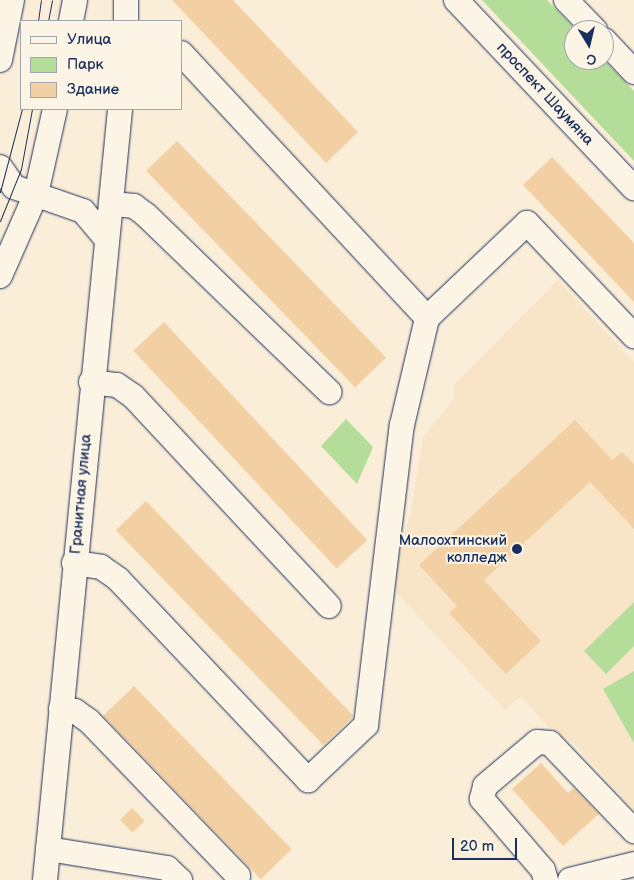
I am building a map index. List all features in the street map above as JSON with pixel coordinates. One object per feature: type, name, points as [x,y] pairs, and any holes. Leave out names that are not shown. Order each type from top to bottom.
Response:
[{"type":"street","points":[[0,60],[12,0]]},
{"type":"street","points":[[71,20],[75,0]]},
{"type":"street","points":[[126,0],[126,20]]},
{"type":"street","name":"проспект Шаумяна","points":[[456,0],[634,188]]},
{"type":"street","points":[[566,0],[585,20]]},
{"type":"street","points":[[614,51],[634,72]]},
{"type":"street","points":[[182,54],[427,318]]},
{"type":"street","points":[[0,276],[36,194],[55,110]]},
{"type":"street","name":"Гранитная улица","points":[[45,880],[104,237],[112,204],[120,110]]},
{"type":"street","points":[[0,167],[14,187],[83,211],[104,237]]},
{"type":"street","points":[[112,204],[134,206],[146,215],[330,392]]},
{"type":"street","points":[[74,563],[101,567],[118,579],[308,780],[366,725],[402,425],[427,318],[527,223],[634,336]]},
{"type":"street","points":[[91,382],[117,385],[133,396],[328,606]]},
{"type":"street","points":[[61,708],[75,711],[89,721],[238,876]]},
{"type":"street","points":[[546,880],[543,870],[482,798],[485,786],[537,742],[550,742],[634,831]]},
{"type":"street","points":[[48,848],[167,868],[180,880]]},
{"type":"street","points":[[570,880],[631,870]]},
{"type":"shaded area","name":"Малоохтинский колледж","points":[[558,280],[634,362],[634,810],[572,741],[555,735],[521,696],[505,710],[390,586],[411,512],[423,437],[455,398],[453,386]]},
{"type":"green space","points":[[482,0],[547,0],[566,20],[564,20],[564,70],[614,70],[634,91],[634,161]]},
{"type":"green space","points":[[346,419],[373,447],[357,484],[321,446]]},
{"type":"green space","points":[[634,602],[634,646],[606,674],[584,651]]},
{"type":"green space","points":[[634,671],[634,743],[603,689]]},
{"type":"building","points":[[172,0],[233,0],[358,132],[326,163]]},
{"type":"building","points":[[177,141],[386,358],[355,387],[146,171]]},
{"type":"building","points":[[552,157],[634,243],[634,302],[523,185]]},
{"type":"building","points":[[164,322],[367,540],[337,569],[133,351]]},
{"type":"building","points":[[575,420],[612,460],[622,452],[634,464],[634,529],[590,482],[484,580],[541,641],[506,674],[449,613],[457,606],[419,565]]},
{"type":"building","points":[[146,501],[354,716],[323,745],[116,530]]},
{"type":"building","points":[[134,686],[292,849],[261,879],[103,716]]},
{"type":"building","points":[[541,763],[568,793],[574,788],[599,814],[563,846],[512,789]]},
{"type":"building","points":[[132,808],[145,821],[133,833],[120,820]]},
{"type":"tram line","points":[[38,20],[41,0]]},
{"type":"tram line","points":[[48,20],[52,0]]},
{"type":"tram line","points":[[0,192],[22,110]]},
{"type":"tram line","points":[[0,221],[21,169],[32,110]]},
{"type":"place","name":"Малоохтинский колледж","points":[[517,549]]}]
